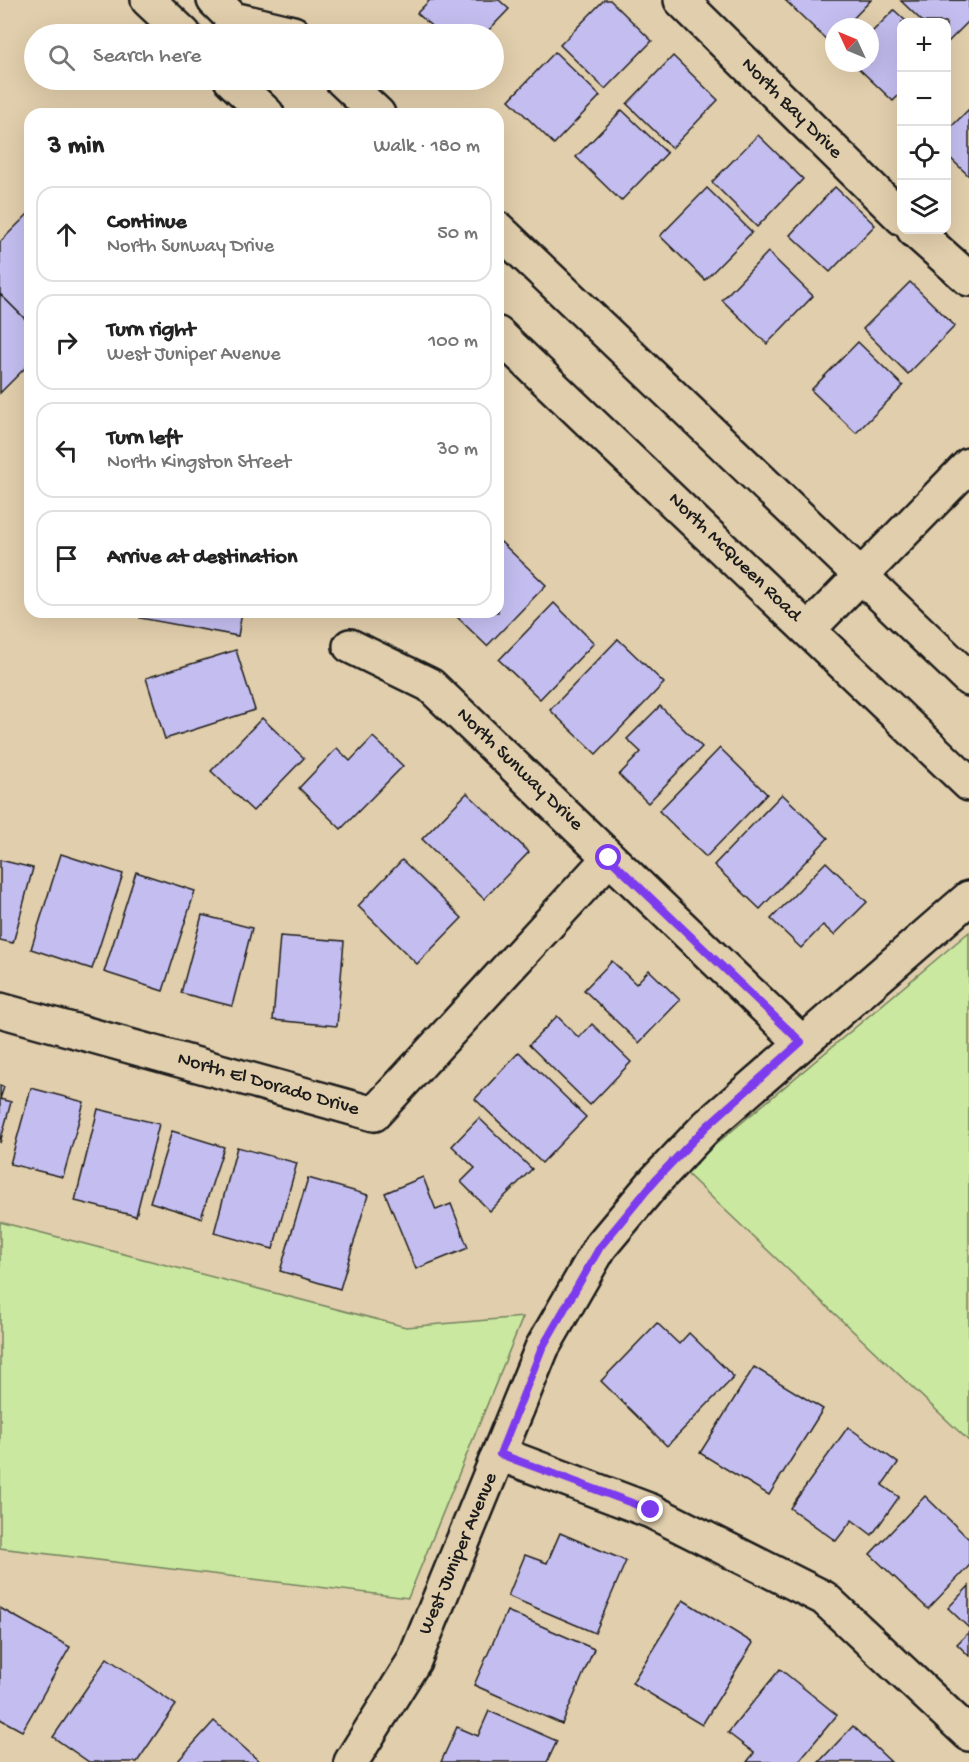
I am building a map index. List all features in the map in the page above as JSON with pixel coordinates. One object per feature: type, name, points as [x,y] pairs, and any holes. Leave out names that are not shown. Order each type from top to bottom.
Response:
[{"type":"street","points":[[148,0],[173,24]]},
{"type":"street","points":[[214,0],[233,19],[253,24]]},
{"type":"street","points":[[259,0],[284,24]]},
{"type":"street","name":"North Bay Drive","points":[[681,0],[897,213]]},
{"type":"street","points":[[242,90],[261,108]]},
{"type":"street","points":[[353,90],[372,108]]},
{"type":"street","points":[[918,234],[969,279]]},
{"type":"street","points":[[504,235],[969,679]]},
{"type":"street","name":"North McQueen Road","points":[[504,340],[969,784]]},
{"type":"street","points":[[809,629],[969,465]]},
{"type":"street","name":"North Sunway Drive","points":[[350,646],[430,685],[801,1042]]},
{"type":"street","name":"North El Dorado Drive","points":[[0,1010],[374,1114],[609,858]]},
{"type":"street","name":"West Juniper Avenue","points":[[351,1762],[414,1661],[542,1348],[600,1247],[656,1179],[707,1126],[969,898]]},
{"type":"street","points":[[500,1454],[651,1510],[824,1598],[969,1734]]},
{"type":"green space","points":[[969,932],[969,1441],[684,1171]]},
{"type":"green space","points":[[0,1222],[406,1327],[523,1317],[408,1598],[0,1548]]},
{"type":"building","points":[[430,0],[499,0],[509,9],[495,24],[429,24],[417,13]]},
{"type":"building","points":[[604,0],[610,0],[652,41],[605,89],[560,45]]},
{"type":"building","points":[[785,0],[871,0],[854,18],[825,18],[825,38]]},
{"type":"building","points":[[969,0],[969,21],[951,39],[951,18],[919,18],[901,1]]},
{"type":"building","points":[[894,10],[903,18],[897,18],[897,97],[893,101],[862,72],[879,72],[879,25]]},
{"type":"building","points":[[555,52],[600,96],[554,144],[509,100]]},
{"type":"building","points":[[673,56],[718,100],[672,148],[627,104]]},
{"type":"building","points":[[969,109],[969,176],[951,159],[951,127]]},
{"type":"building","points":[[622,110],[667,153],[621,201],[576,157]]},
{"type":"building","points":[[758,135],[803,179],[757,227],[712,182]]},
{"type":"building","points":[[835,187],[875,225],[830,272],[790,235]]},
{"type":"building","points":[[707,188],[752,232],[705,280],[660,236]]},
{"type":"building","points":[[24,218],[24,318],[0,294],[0,242]]},
{"type":"building","points":[[768,252],[813,296],[767,344],[722,300]]},
{"type":"building","points":[[910,282],[955,326],[908,374],[863,329]]},
{"type":"building","points":[[0,294],[24,318],[24,369],[0,393]]},
{"type":"building","points":[[858,342],[903,386],[856,433],[811,390]]},
{"type":"building","points":[[504,545],[546,585],[487,646],[458,618],[504,618]]},
{"type":"building","points":[[554,603],[594,643],[540,699],[499,660]]},
{"type":"building","points":[[140,618],[241,618],[238,636]]},
{"type":"building","points":[[618,639],[664,683],[596,754],[550,710]]},
{"type":"building","points":[[236,650],[255,710],[165,739],[146,678]]},
{"type":"building","points":[[660,706],[702,747],[648,803],[619,775],[641,752],[627,739]]},
{"type":"building","points":[[262,718],[304,758],[253,811],[211,771]]},
{"type":"building","points":[[373,737],[403,766],[341,829],[299,788],[337,748],[350,761]]},
{"type":"building","points":[[720,748],[767,794],[706,857],[659,811]]},
{"type":"building","points":[[467,793],[529,852],[484,899],[422,839]]},
{"type":"building","points":[[782,794],[828,838],[760,909],[714,865]]},
{"type":"building","points":[[61,854],[123,874],[92,969],[31,949]]},
{"type":"building","points":[[0,860],[33,868],[13,943],[0,940]]},
{"type":"building","points":[[402,860],[462,918],[417,964],[358,906]]},
{"type":"building","points":[[826,862],[867,902],[834,935],[823,925],[801,948],[771,919]]},
{"type":"building","points":[[136,872],[195,891],[163,991],[104,972]]},
{"type":"building","points":[[202,915],[252,928],[232,1006],[181,993]]},
{"type":"building","points":[[280,936],[344,941],[337,1026],[273,1020]]},
{"type":"building","points":[[612,961],[636,984],[649,970],[680,1000],[639,1043],[584,990]]},
{"type":"building","points":[[557,1016],[579,1038],[592,1024],[631,1062],[590,1105],[529,1045]]},
{"type":"building","points":[[519,1052],[586,1117],[542,1163],[475,1099]]},
{"type":"building","points":[[0,1086],[4,1087],[0,1099]]},
{"type":"building","points":[[31,1088],[84,1102],[63,1177],[10,1164]]},
{"type":"building","points":[[0,1099],[11,1102],[0,1143]]},
{"type":"building","points":[[98,1109],[159,1124],[136,1216],[75,1201]]},
{"type":"building","points":[[479,1118],[532,1169],[490,1211],[461,1182],[475,1168],[452,1146]]},
{"type":"building","points":[[172,1131],[224,1147],[201,1218],[150,1202]]},
{"type":"building","points":[[237,1147],[297,1163],[273,1249],[214,1233]]},
{"type":"building","points":[[423,1177],[436,1210],[451,1204],[468,1248],[416,1269],[385,1193]]},
{"type":"building","points":[[308,1178],[368,1195],[340,1289],[280,1271]]},
{"type":"building","points":[[657,1323],[679,1344],[689,1333],[734,1377],[667,1446],[601,1381]]},
{"type":"building","points":[[754,1367],[823,1409],[769,1495],[700,1453]]},
{"type":"building","points":[[848,1427],[898,1463],[882,1485],[899,1497],[872,1535],[852,1520],[836,1541],[790,1508]]},
{"type":"building","points":[[925,1496],[969,1539],[969,1566],[928,1609],[870,1554]]},
{"type":"building","points":[[560,1533],[626,1561],[595,1633],[508,1596],[525,1555],[547,1563]]},
{"type":"building","points":[[969,1586],[969,1628],[948,1608]]},
{"type":"building","points":[[683,1600],[753,1643],[702,1725],[632,1683]]},
{"type":"building","points":[[0,1608],[70,1647],[22,1731],[0,1719]]},
{"type":"building","points":[[507,1611],[594,1649],[562,1724],[474,1685]]},
{"type":"building","points":[[969,1632],[969,1656],[957,1644]]},
{"type":"building","points":[[107,1658],[176,1705],[137,1762],[89,1762],[53,1737]]},
{"type":"building","points":[[780,1669],[837,1715],[798,1762],[747,1762],[754,1753],[728,1733]]},
{"type":"building","points":[[489,1711],[557,1741],[547,1762],[441,1762],[457,1727],[478,1736]]},
{"type":"building","points":[[214,1721],[260,1762],[177,1762]]},
{"type":"building","points":[[853,1726],[891,1762],[819,1762]]},
{"type":"route","points":[[609,858],[801,1042],[707,1126],[656,1179],[600,1247],[542,1348],[500,1454],[651,1510]]}]
